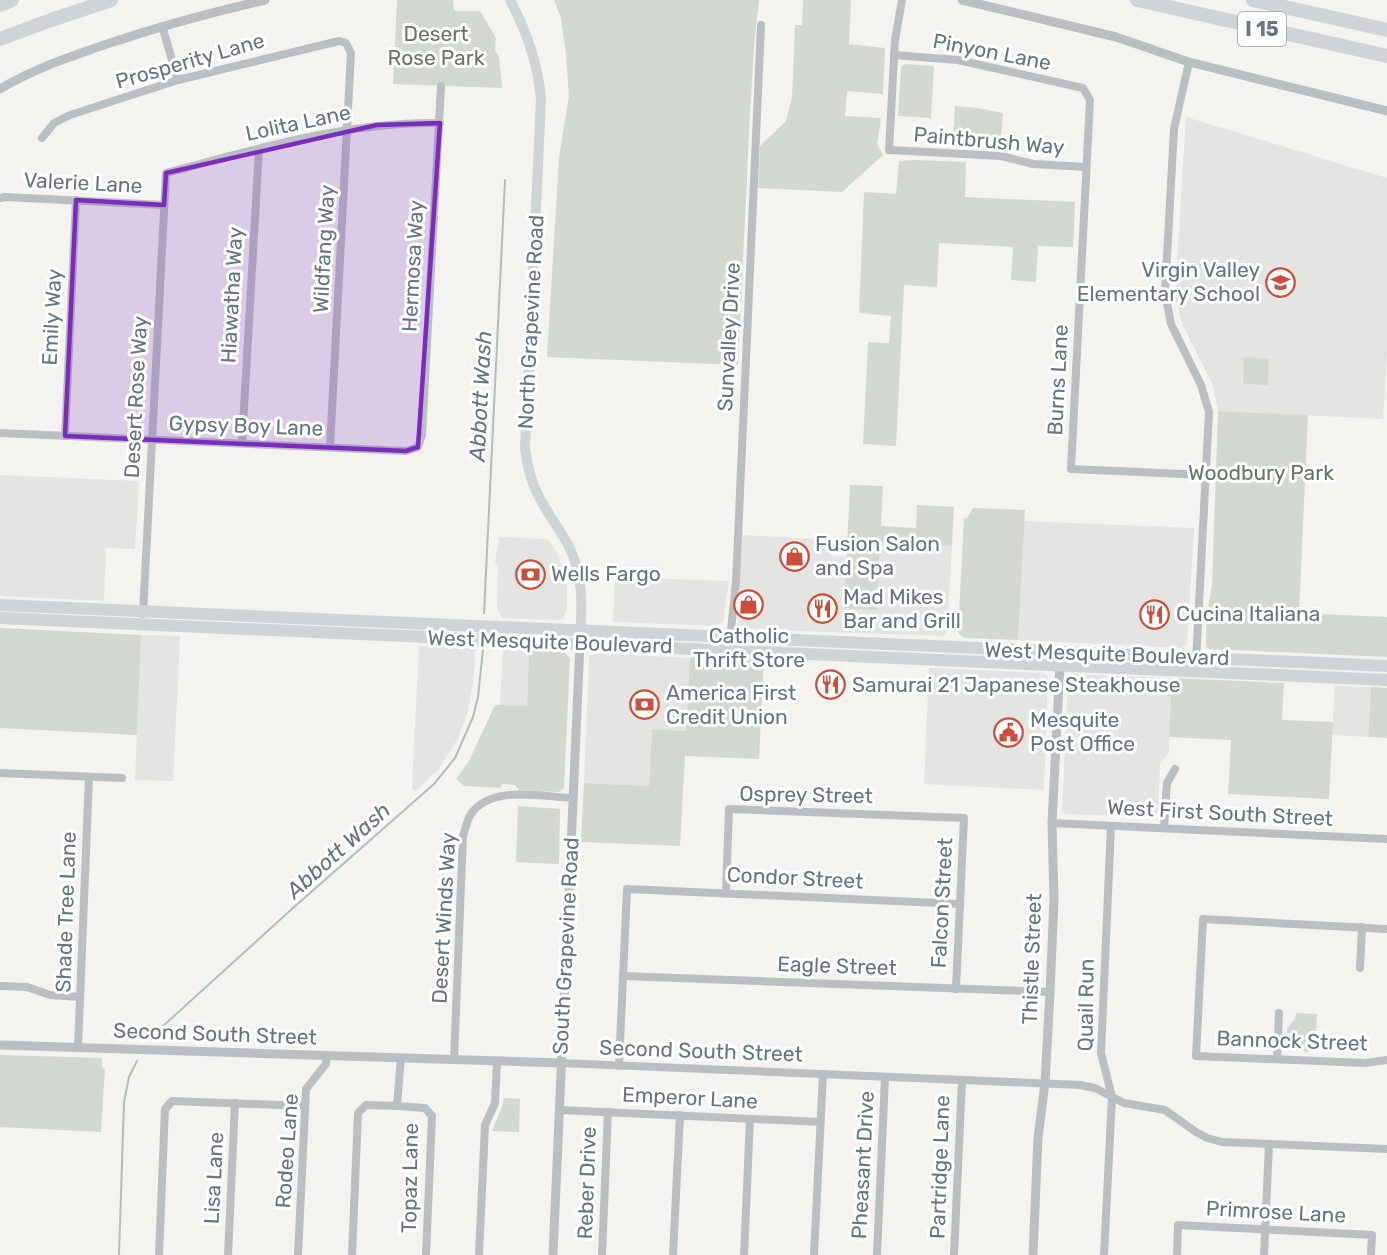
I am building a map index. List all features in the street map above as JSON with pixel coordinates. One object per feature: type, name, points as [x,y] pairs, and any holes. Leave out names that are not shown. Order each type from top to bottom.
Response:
[{"type":"highway","points":[[0,5],[12,0]]},
{"type":"highway","points":[[0,39],[111,0]]},
{"type":"highway","name":"I 15","points":[[1137,0],[1387,56]]},
{"type":"highway","name":"I 15","points":[[1253,0],[1387,30]]},
{"type":"main road","name":"North Grapevine Road","points":[[510,0],[532,46],[540,76],[542,99],[525,447],[527,468],[533,486],[576,562],[581,589],[580,637]]},
{"type":"main road","name":"West Mesquite Boulevard","points":[[0,606],[143,618],[357,628],[1196,664],[1387,666]]},
{"type":"main road","name":"West Mesquite Boulevard","points":[[0,618],[143,618]]},
{"type":"main road","name":"West Mesquite Boulevard","points":[[1196,664],[1387,680]]},
{"type":"street","points":[[0,89],[25,74],[53,62],[162,26],[265,0]]},
{"type":"street","points":[[894,55],[902,0]]},
{"type":"street","points":[[962,0],[1116,37],[1189,62],[1387,111]]},
{"type":"street","name":"Sunvalley Drive","points":[[729,643],[736,582],[761,25]]},
{"type":"street","points":[[162,26],[178,80]]},
{"type":"street","name":"Prosperity Lane","points":[[42,138],[54,123],[70,115],[178,80],[339,41],[346,43],[351,53]]},
{"type":"street","name":"Wildfang Way","points":[[330,447],[351,53]]},
{"type":"street","name":"Pinyon Lane","points":[[894,55],[958,60],[1083,88]]},
{"type":"street","name":"Paintbrush Way","points":[[894,55],[889,150],[1001,156],[1033,164],[1086,167]]},
{"type":"street","points":[[1189,62],[1174,129],[1165,293],[1171,324],[1201,385],[1209,412],[1196,664]]},
{"type":"street","name":"Hermosa Way","points":[[418,447],[422,435],[441,86]]},
{"type":"street","name":"Burns Lane","points":[[1083,88],[1090,100],[1071,469],[1206,475]]},
{"type":"street","name":"Lolita Lane","points":[[166,172],[348,130],[377,125],[440,123]]},
{"type":"street","name":"Hiawatha Way","points":[[242,443],[259,149]]},
{"type":"street","name":"Desert Rose Way","points":[[143,618],[166,172]]},
{"type":"street","name":"Valerie Lane","points":[[0,198],[164,205]]},
{"type":"street","name":"Emily Way","points":[[65,436],[76,200]]},
{"type":"street","name":"Gypsy Boy Lane","points":[[0,433],[406,451],[418,447]]},
{"type":"street","name":"South Grapevine Road","points":[[553,1255],[580,637]]},
{"type":"street","name":"Thistle Street","points":[[1033,1255],[1038,1138],[1045,1083],[1050,992],[1054,900],[1052,823],[1060,658]]},
{"type":"street","points":[[1164,828],[1167,783],[1175,769]]},
{"type":"street","points":[[0,773],[122,778]]},
{"type":"street","name":"Shade Tree Lane","points":[[78,1048],[89,777]]},
{"type":"street","name":"Desert Winds Way","points":[[454,1060],[463,836],[471,814],[486,802],[505,795],[573,798]]},
{"type":"street","name":"Osprey Street","points":[[726,893],[729,809],[964,818]]},
{"type":"street","name":"Falcon Street","points":[[956,989],[964,818]]},
{"type":"street","name":"West First South Street","points":[[1052,823],[1387,839]]},
{"type":"street","name":"Quail Run","points":[[1104,1255],[1112,1097],[1101,1053],[1111,826]]},
{"type":"street","name":"Condor Street","points":[[623,975],[627,889],[960,904]]},
{"type":"street","name":"Bannock Street","points":[[1362,927],[1203,919],[1196,1056],[1365,1063],[1387,1060]]},
{"type":"street","points":[[1360,969],[1362,927],[1387,929]]},
{"type":"street","points":[[619,1065],[623,975]]},
{"type":"street","name":"Eagle Street","points":[[623,975],[1050,992]]},
{"type":"street","points":[[0,986],[27,987],[50,995],[80,997]]},
{"type":"street","points":[[1277,1059],[1279,1013]]},
{"type":"street","name":"Second South Street","points":[[0,1045],[619,1065],[1080,1084],[1095,1088],[1124,1103],[1165,1110],[1207,1138],[1222,1142],[1387,1149]]},
{"type":"street","name":"Rodeo Lane","points":[[298,1255],[306,1089],[326,1064],[327,1056]]},
{"type":"street","name":"Topaz Lane","points":[[401,1058],[398,1106],[425,1108],[432,1116],[426,1255]]},
{"type":"street","points":[[479,1255],[484,1125],[495,1103],[497,1061]]},
{"type":"street","points":[[814,1255],[822,1074]]},
{"type":"street","name":"Pheasant Drive","points":[[877,1255],[885,1077]]},
{"type":"street","name":"Partridge Lane","points":[[954,1255],[962,1080]]},
{"type":"street","points":[[159,1255],[165,1109],[172,1101],[305,1106]]},
{"type":"street","name":"Lisa Lane","points":[[228,1255],[235,1103]]},
{"type":"street","points":[[352,1255],[358,1113],[366,1105],[398,1106]]},
{"type":"street","name":"Emperor Lane","points":[[559,1110],[820,1122]]},
{"type":"street","name":"Reber Drive","points":[[602,1255],[608,1112]]},
{"type":"street","points":[[674,1255],[680,1115]]},
{"type":"street","points":[[744,1255],[750,1119]]},
{"type":"street","points":[[1264,1255],[1269,1144]]},
{"type":"street","name":"Primrose Lane","points":[[1177,1255],[1178,1225],[1372,1234],[1371,1255]]},
{"type":"highlighted area","points":[[440,123],[418,447],[406,451],[65,436],[76,200],[164,205],[166,173],[377,125]]},
{"type":"shaded area","name":"Virgin Valley Elementary School","points":[[1186,117],[1387,178],[1387,351],[1383,419],[1218,411],[1213,386],[1182,324],[1175,297]]},
{"type":"shaded area","points":[[0,475],[139,481],[135,549],[106,548],[104,601],[0,596]]},
{"type":"shaded area","points":[[1024,521],[1194,528],[1185,646],[1181,648],[1018,640]]},
{"type":"shaded area","points":[[742,535],[832,540],[831,556],[847,557],[844,608],[877,609],[880,542],[952,546],[947,633],[944,636],[740,629],[738,627]]},
{"type":"shaded area","points":[[499,537],[548,539],[558,555],[564,572],[567,606],[564,618],[560,620],[503,618],[497,609],[498,567],[495,562]]},
{"type":"shaded area","points":[[615,577],[729,581],[723,621],[717,626],[613,622]]},
{"type":"shaded area","points":[[141,635],[180,636],[173,781],[135,780]]},
{"type":"shaded area","points":[[419,646],[475,648],[474,676],[468,712],[458,738],[439,769],[415,792],[412,788]]},
{"type":"shaded area","points":[[503,649],[529,650],[527,707],[500,706]]},
{"type":"shaded area","points":[[594,653],[690,658],[686,731],[652,729],[649,786],[584,783],[589,657]]},
{"type":"shaded area","points":[[929,668],[1044,673],[1048,676],[1044,790],[924,784]]},
{"type":"shaded area","points":[[1071,674],[1172,678],[1169,753],[1160,763],[1158,813],[1154,817],[1065,814],[1062,812],[1068,677]]},
{"type":"shaded area","points":[[1335,686],[1371,687],[1368,737],[1332,735]]},
{"type":"green space","name":"Desert Rose Park","points":[[397,0],[453,0],[454,11],[480,11],[496,38],[495,50],[499,57],[502,88],[393,84]]},
{"type":"green space","points":[[554,0],[759,0],[750,113],[738,365],[547,357],[559,157],[569,96],[561,18]]},
{"type":"green space","points":[[803,0],[851,0],[849,44],[885,48],[883,94],[847,91],[845,116],[881,118],[877,144],[883,155],[842,192],[758,188],[760,146],[786,121],[792,97],[795,25],[802,25]]},
{"type":"green space","points":[[905,64],[934,66],[931,118],[898,116],[901,67]]},
{"type":"green space","points":[[955,106],[1003,113],[1000,146],[953,144]]},
{"type":"green space","points":[[899,161],[966,162],[965,197],[1075,202],[1073,247],[1038,246],[1036,282],[1011,280],[1013,247],[939,243],[937,287],[904,285],[896,446],[863,444],[868,342],[889,343],[891,316],[859,313],[864,192],[896,194]]},
{"type":"green space","points":[[1244,357],[1269,359],[1268,385],[1243,384]]},
{"type":"green space","name":"Woodbury Park","points":[[1218,411],[1308,415],[1299,613],[1387,617],[1387,657],[1206,647],[1206,620],[1212,585]]},
{"type":"green space","points":[[850,485],[883,486],[881,526],[916,528],[917,505],[954,507],[952,546],[880,542],[877,610],[844,608]]},
{"type":"green space","points":[[973,508],[1025,510],[1018,640],[964,638],[958,633],[964,518],[967,518]]},
{"type":"green space","points":[[0,628],[141,635],[137,735],[0,728]]},
{"type":"green space","points":[[529,650],[564,652],[570,658],[564,788],[560,792],[519,790],[515,785],[502,784],[501,788],[464,786],[456,779],[469,761],[495,705],[527,706]]},
{"type":"green space","points":[[694,656],[764,660],[759,759],[685,756],[680,846],[581,842],[584,783],[649,786],[652,729],[686,731],[690,658]]},
{"type":"green space","points":[[1172,678],[1284,683],[1282,720],[1333,722],[1329,799],[1228,794],[1231,740],[1169,737]]},
{"type":"green space","points":[[1371,687],[1387,688],[1387,738],[1368,737]]},
{"type":"green space","points":[[518,806],[560,809],[559,864],[516,862]]},
{"type":"green space","points":[[1296,1013],[1317,1014],[1315,1052],[1287,1050],[1287,1029],[1295,1019]]},
{"type":"green space","points":[[0,1055],[102,1058],[102,1067],[105,1069],[101,1132],[0,1127]]},
{"type":"green space","points":[[504,1098],[520,1099],[519,1132],[492,1131]]},
{"type":"waterway","name":"Abbott Wash","points":[[484,613],[505,180]]},
{"type":"waterway","name":"Abbott Wash","points":[[152,1036],[434,784],[455,758],[473,717],[478,697],[483,649]]},
{"type":"waterway","name":"Abbott Wash","points":[[119,1255],[124,1102],[129,1077],[137,1061]]},
{"type":"place","name":"Virgin Valley Elementary School","points":[[1281,282]]},
{"type":"place","name":"Fusion Salon and Spa","points":[[794,556]]},
{"type":"place","name":"Wells Fargo","points":[[530,574]]},
{"type":"place","name":"Catholic Thrift Store","points":[[749,605]]},
{"type":"place","name":"Mad Mikes Bar and Grill","points":[[822,609]]},
{"type":"place","name":"Cucina Italiana","points":[[1155,614]]},
{"type":"place","name":"Samurai 21 Japanese Steakhouse","points":[[831,685]]},
{"type":"place","name":"America First Credit Union","points":[[645,705]]},
{"type":"place","name":"Mesquite Post Office","points":[[1009,732]]}]
